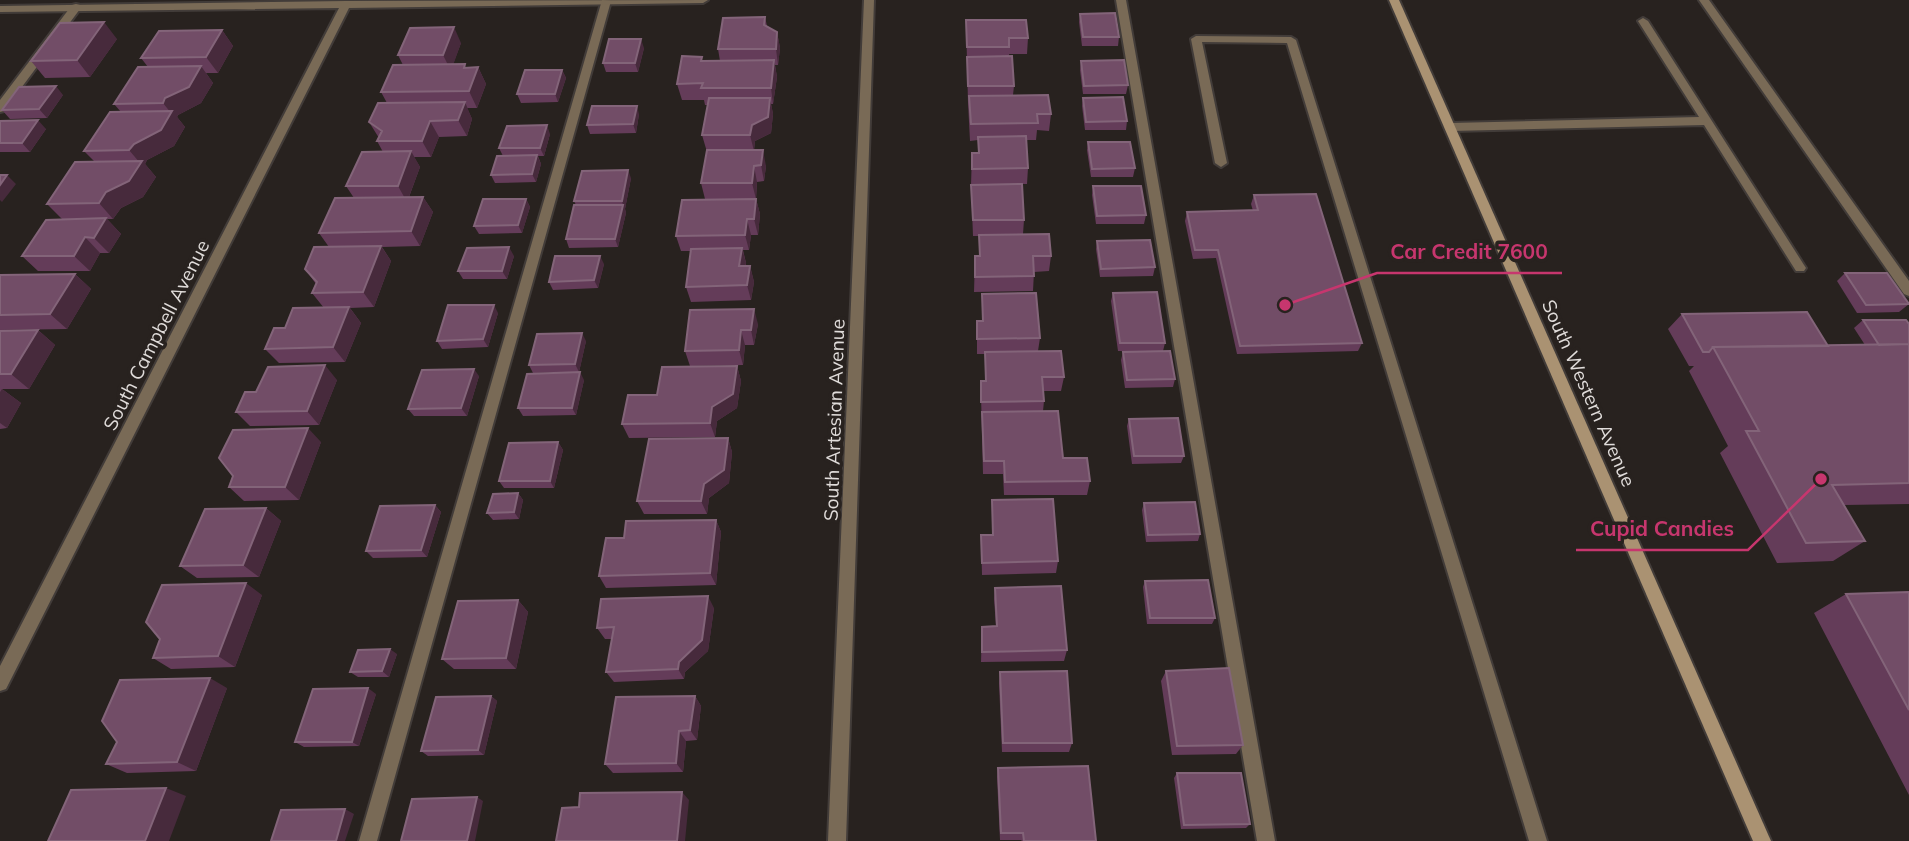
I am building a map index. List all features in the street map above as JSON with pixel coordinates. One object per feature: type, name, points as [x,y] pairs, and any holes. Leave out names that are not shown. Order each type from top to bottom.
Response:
[{"type":"main road","name":"South Western Avenue","points":[[1394,0],[1762,841]]},
{"type":"street","points":[[0,9],[704,0]]},
{"type":"street","name":"South Artesian Avenue","points":[[837,841],[869,0]]},
{"type":"street","points":[[1121,0],[1266,841]]},
{"type":"street","points":[[1704,0],[1909,291]]},
{"type":"street","points":[[368,841],[606,1]]},
{"type":"street","name":"South Campbell Avenue","points":[[0,683],[346,4]]},
{"type":"street","points":[[0,108],[76,7]]},
{"type":"street","points":[[1643,21],[1800,268]]},
{"type":"street","points":[[1221,163],[1196,38],[1291,40],[1538,841]]},
{"type":"street","points":[[1451,127],[1707,121]]},
{"type":"building","points":[[1115,13],[1119,37],[1083,37],[1080,14]]},
{"type":"building","points":[[765,17],[764,25],[777,32],[776,49],[718,49],[723,18]]},
{"type":"building","points":[[966,20],[1026,20],[1028,38],[1009,38],[1009,47],[967,47]]},
{"type":"building","points":[[104,22],[77,60],[31,61],[60,23]]},
{"type":"building","points":[[454,27],[443,55],[398,55],[410,28]]},
{"type":"building","points":[[222,30],[206,57],[141,58],[159,31]]},
{"type":"building","points":[[609,39],[641,39],[635,63],[603,63]]},
{"type":"building","points":[[682,56],[702,57],[701,61],[774,60],[771,88],[701,88],[703,83],[677,84]]},
{"type":"building","points":[[1012,56],[1014,86],[968,86],[967,57]]},
{"type":"building","points":[[1124,60],[1128,85],[1084,86],[1081,61]]},
{"type":"building","points":[[465,64],[464,68],[478,67],[469,91],[381,92],[393,65]]},
{"type":"building","points":[[201,66],[189,87],[165,98],[163,103],[114,104],[138,67]]},
{"type":"building","points":[[525,70],[562,70],[555,94],[517,94]]},
{"type":"building","points":[[56,86],[39,109],[2,110],[19,87]]},
{"type":"building","points":[[1048,95],[1051,114],[1037,114],[1038,123],[971,124],[969,96]]},
{"type":"building","points":[[1123,97],[1127,121],[1086,122],[1083,98]]},
{"type":"building","points":[[709,98],[770,98],[768,117],[752,125],[750,135],[702,135]]},
{"type":"building","points":[[465,102],[458,120],[430,121],[422,141],[377,141],[382,131],[369,122],[378,103]]},
{"type":"building","points":[[592,106],[637,106],[633,124],[587,125]]},
{"type":"building","points":[[172,111],[161,130],[134,144],[129,150],[84,151],[110,112]]},
{"type":"building","points":[[38,120],[22,143],[0,143],[0,121]]},
{"type":"building","points":[[547,125],[540,148],[499,148],[507,126]]},
{"type":"building","points":[[1026,136],[1028,168],[972,169],[972,153],[979,153],[978,137]]},
{"type":"building","points":[[1088,142],[1130,142],[1135,168],[1092,169]]},
{"type":"building","points":[[707,150],[763,150],[761,165],[754,166],[752,183],[701,183]]},
{"type":"building","points":[[411,151],[398,186],[346,186],[362,152]]},
{"type":"building","points":[[537,155],[532,174],[491,175],[497,156]]},
{"type":"building","points":[[142,161],[129,181],[106,192],[99,203],[47,204],[75,162]]},
{"type":"building","points":[[628,170],[622,201],[574,201],[582,171]]},
{"type":"building","points":[[0,175],[7,175],[0,185]]},
{"type":"building","points":[[1022,184],[1024,220],[973,220],[971,185]]},
{"type":"building","points":[[1093,186],[1141,186],[1146,215],[1097,216]]},
{"type":"building","points":[[1316,194],[1362,343],[1240,346],[1218,250],[1195,250],[1187,212],[1258,210],[1254,195]]},
{"type":"building","points":[[423,197],[411,231],[319,233],[335,198]]},
{"type":"building","points":[[483,199],[526,199],[518,225],[474,226]]},
{"type":"building","points":[[756,199],[754,219],[747,219],[745,235],[676,236],[682,200]]},
{"type":"building","points":[[574,205],[623,205],[615,239],[566,239]]},
{"type":"building","points":[[106,218],[94,238],[85,237],[74,256],[22,256],[46,220]]},
{"type":"building","points":[[1049,234],[1051,256],[1033,256],[1034,276],[975,277],[975,256],[980,256],[979,235]]},
{"type":"building","points":[[1150,240],[1155,267],[1101,269],[1097,241]]},
{"type":"building","points":[[381,246],[363,292],[312,293],[317,282],[305,269],[314,247]]},
{"type":"building","points":[[509,247],[502,271],[458,271],[467,248]]},
{"type":"building","points":[[742,248],[739,266],[750,266],[747,285],[686,287],[691,249]]},
{"type":"building","points":[[555,256],[600,256],[594,280],[549,282]]},
{"type":"building","points":[[1845,273],[1887,273],[1909,304],[1866,305]]},
{"type":"building","points":[[75,274],[50,314],[0,315],[0,275]]},
{"type":"building","points":[[1157,292],[1165,343],[1120,343],[1113,293]]},
{"type":"building","points":[[1036,293],[1040,338],[977,339],[977,321],[983,321],[982,294]]},
{"type":"building","points":[[448,305],[494,305],[483,339],[437,341]]},
{"type":"building","points":[[349,307],[333,347],[265,349],[274,328],[285,328],[293,308]]},
{"type":"building","points":[[754,309],[751,330],[741,330],[739,350],[685,351],[690,310]]},
{"type":"building","points":[[1807,312],[1828,346],[1713,347],[1709,352],[1703,352],[1682,314]]},
{"type":"building","points":[[1863,320],[1906,320],[1909,324],[1909,344],[1879,345]]},
{"type":"building","points":[[38,330],[11,374],[0,374],[0,331]]},
{"type":"building","points":[[582,333],[575,364],[529,365],[537,334]]},
{"type":"building","points":[[1909,344],[1909,483],[1832,485],[1865,541],[1806,543],[1746,431],[1759,431],[1713,347]]},
{"type":"building","points":[[1061,351],[1064,377],[1042,377],[1044,401],[981,402],[981,381],[986,381],[985,352]]},
{"type":"building","points":[[1170,351],[1175,379],[1127,380],[1123,352]]},
{"type":"building","points":[[325,365],[307,411],[236,412],[245,392],[256,392],[268,367]]},
{"type":"building","points":[[737,366],[733,394],[712,407],[710,423],[622,424],[628,395],[657,395],[662,367]]},
{"type":"building","points":[[474,369],[461,408],[408,409],[422,370]]},
{"type":"building","points":[[580,372],[572,408],[518,408],[527,374]]},
{"type":"building","points":[[1058,411],[1063,458],[1087,458],[1090,481],[1005,482],[1004,461],[984,461],[982,412]]},
{"type":"building","points":[[1178,418],[1184,456],[1134,456],[1129,419]]},
{"type":"building","points":[[308,428],[285,487],[229,487],[233,476],[219,458],[233,430]]},
{"type":"building","points":[[728,438],[724,470],[704,484],[701,501],[637,501],[649,439]]},
{"type":"building","points":[[558,442],[550,481],[499,481],[509,443]]},
{"type":"building","points":[[518,493],[514,512],[487,513],[493,494]]},
{"type":"building","points":[[1053,499],[1058,561],[982,563],[981,535],[993,535],[992,500]]},
{"type":"building","points":[[1195,502],[1200,534],[1148,535],[1144,503]]},
{"type":"building","points":[[435,505],[421,550],[366,551],[380,506]]},
{"type":"building","points":[[266,508],[243,565],[180,566],[205,509]]},
{"type":"building","points":[[716,520],[710,573],[599,576],[606,538],[624,538],[626,521]]},
{"type":"building","points":[[1208,580],[1215,618],[1150,618],[1145,581]]},
{"type":"building","points":[[246,583],[218,656],[153,658],[160,639],[146,622],[162,585]]},
{"type":"building","points":[[1061,586],[1067,650],[982,652],[982,627],[997,626],[995,588]]},
{"type":"building","points":[[1909,592],[1909,710],[1846,594]]},
{"type":"building","points":[[708,596],[702,640],[679,662],[678,669],[606,672],[614,627],[597,628],[601,599]]},
{"type":"building","points":[[518,600],[506,658],[442,659],[458,601]]},
{"type":"building","points":[[390,649],[382,671],[350,672],[358,650]]},
{"type":"building","points":[[1229,668],[1243,745],[1177,746],[1166,671]]},
{"type":"building","points":[[1067,671],[1072,743],[1003,743],[1000,672]]},
{"type":"building","points":[[210,678],[177,762],[106,764],[117,742],[102,721],[120,680]]},
{"type":"building","points":[[368,688],[352,742],[295,742],[313,689]]},
{"type":"building","points":[[491,696],[478,750],[421,751],[436,697]]},
{"type":"building","points":[[695,696],[690,730],[679,731],[676,763],[605,764],[616,697]]},
{"type":"building","points":[[1088,766],[1096,841],[1024,841],[1023,833],[1001,833],[998,768]]},
{"type":"building","points":[[1177,773],[1241,773],[1250,824],[1184,825]]},
{"type":"building","points":[[166,788],[145,841],[48,841],[71,790]]},
{"type":"building","points":[[682,792],[677,841],[556,841],[562,808],[579,807],[580,793]]},
{"type":"building","points":[[477,797],[467,841],[401,841],[412,799]]},
{"type":"building","points":[[345,809],[336,841],[271,841],[281,810]]},
{"type":"place","name":"Car Credit 7600","points":[[1285,305]]},
{"type":"place","name":"Cupid Candies","points":[[1821,479]]}]
